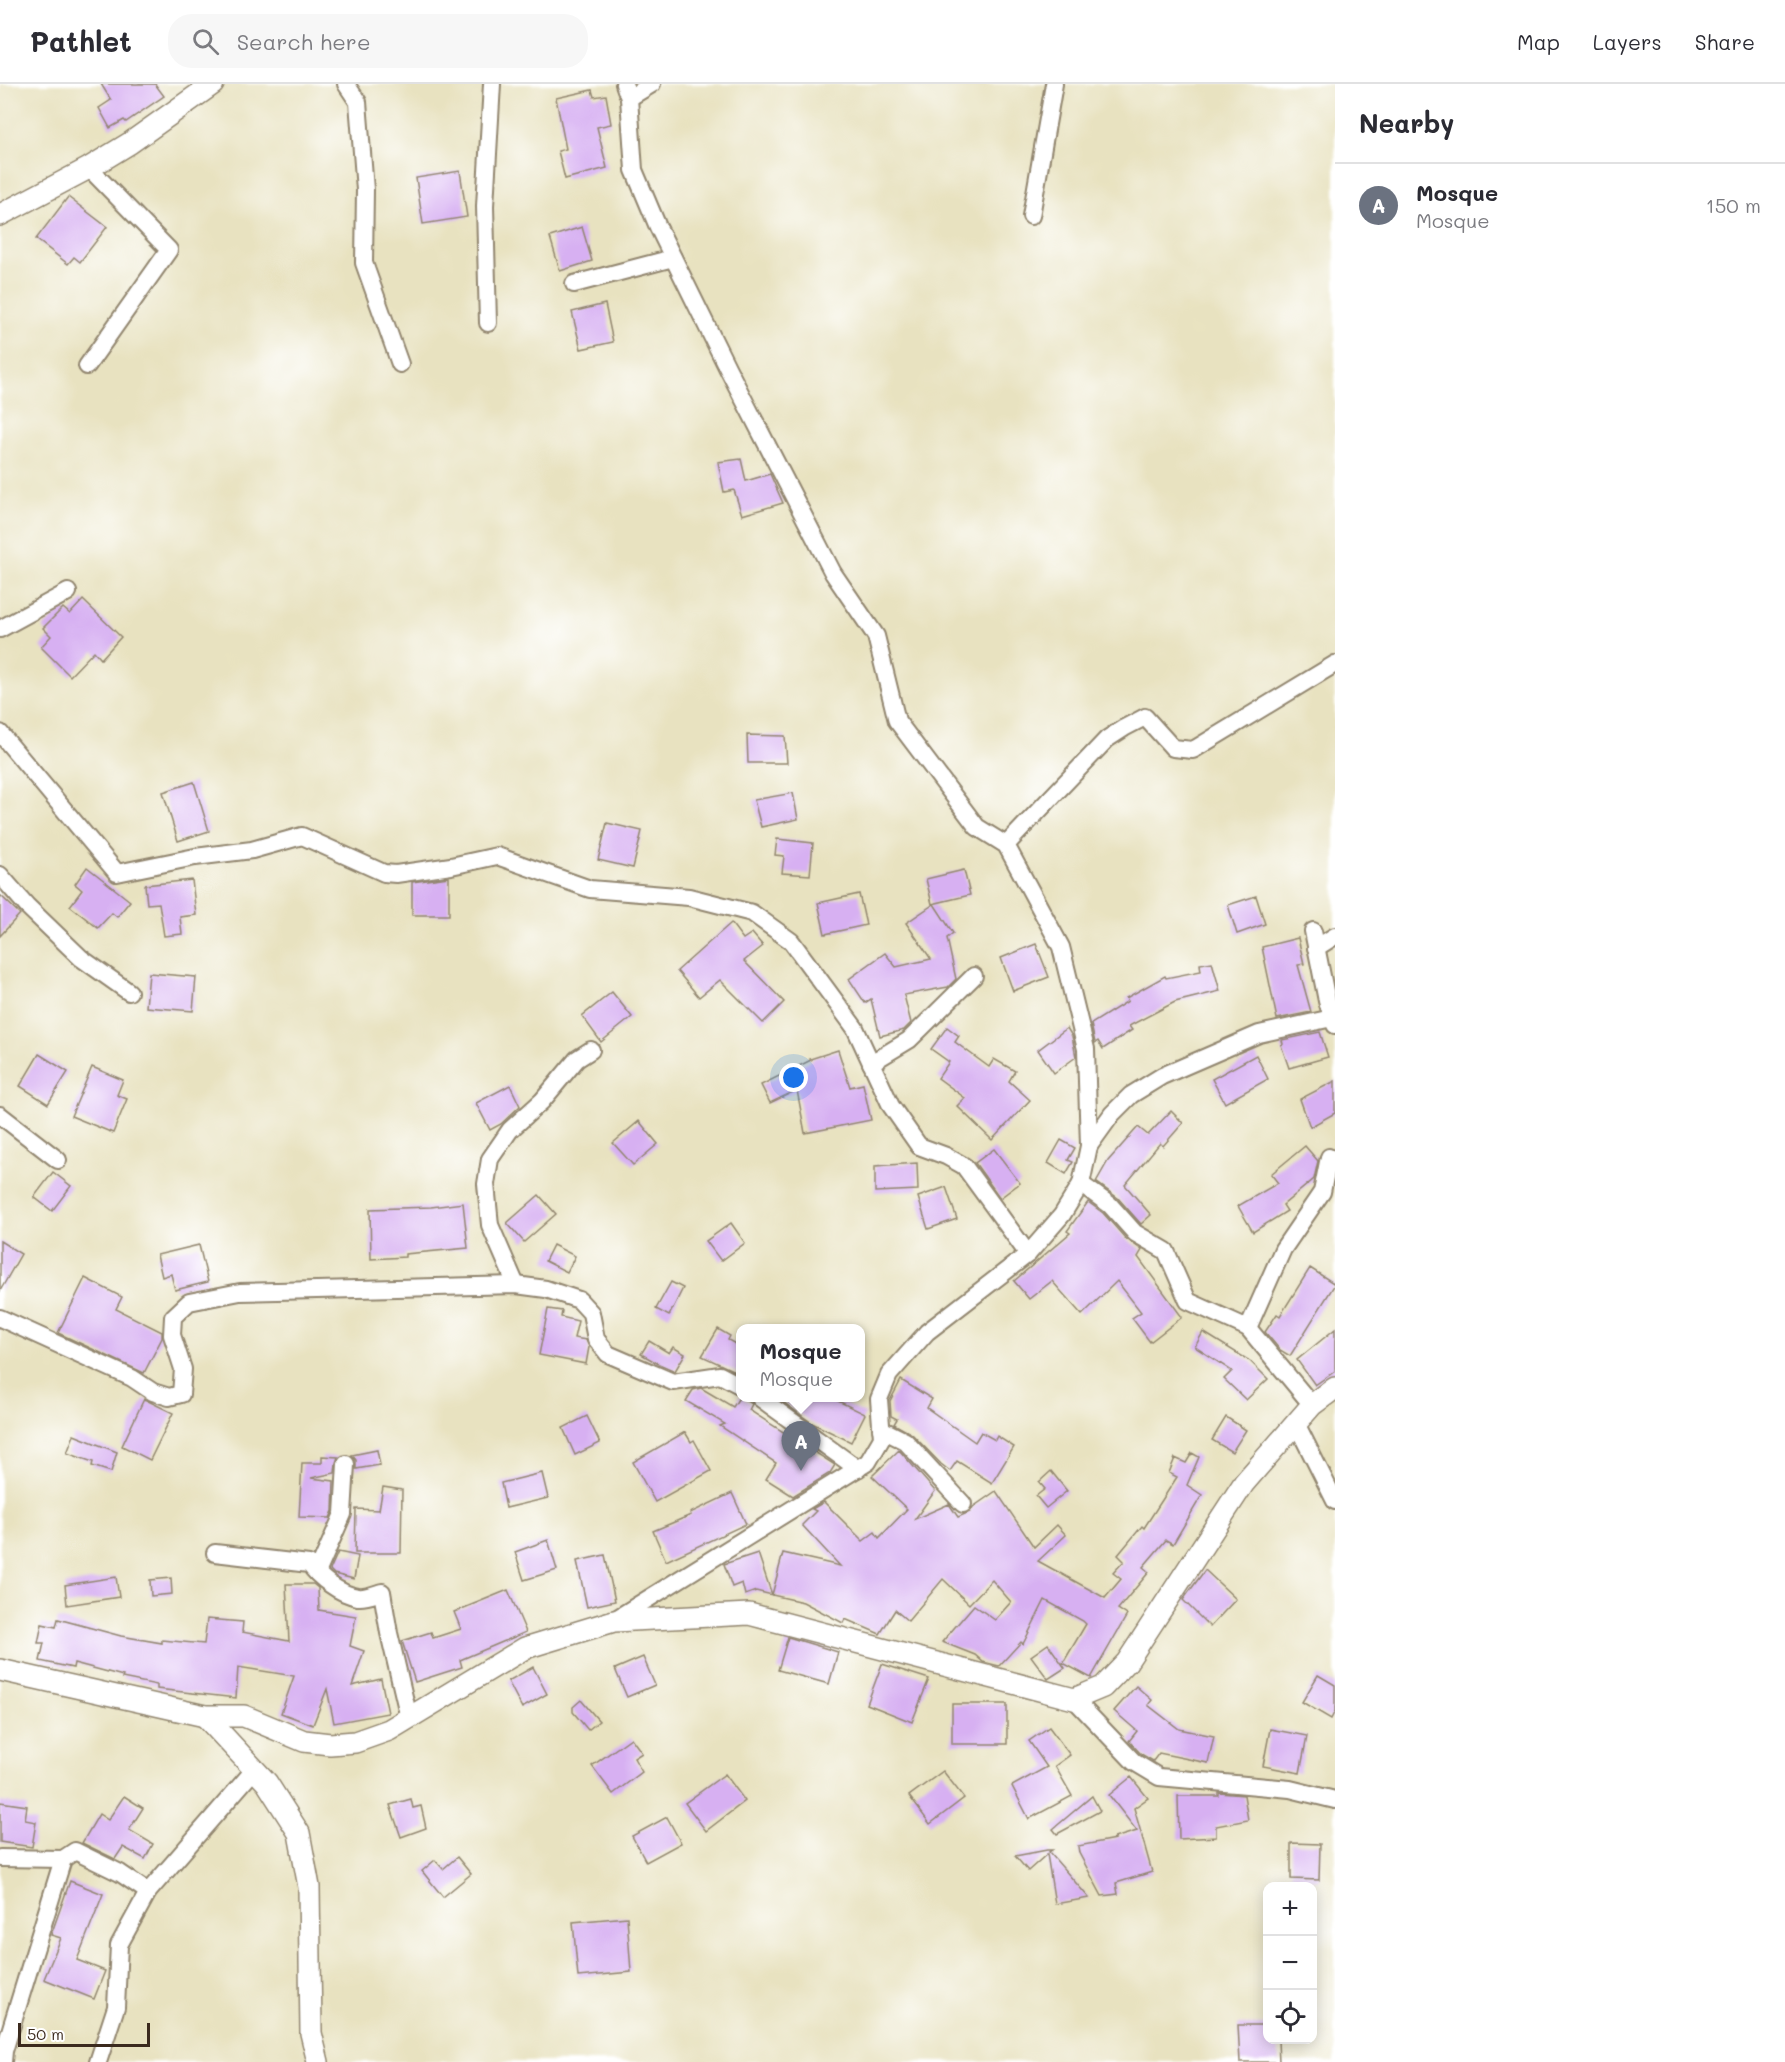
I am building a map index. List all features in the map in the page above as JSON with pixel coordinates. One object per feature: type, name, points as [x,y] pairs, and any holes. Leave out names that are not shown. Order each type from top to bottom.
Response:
[{"type":"street","points":[[0,215],[89,168],[130,143],[213,84]]},
{"type":"street","points":[[346,84],[358,102],[365,190],[364,263],[400,364]]},
{"type":"street","points":[[488,323],[485,206],[492,84]]},
{"type":"street","points":[[0,1670],[205,1716],[244,1716],[304,1741],[330,1744],[355,1742],[388,1730],[525,1648],[614,1620],[868,1462],[882,1438],[879,1399],[889,1375],[927,1332],[1028,1254],[1062,1215],[1081,1184],[1089,1146],[1086,1049],[1061,947],[1006,845],[977,827],[897,721],[876,636],[833,573],[658,227],[634,170],[626,91],[652,84]]},
{"type":"street","points":[[1031,216],[1054,84]]},
{"type":"street","points":[[87,366],[169,250],[89,168]]},
{"type":"street","points":[[574,284],[673,258]]},
{"type":"street","points":[[0,629],[68,592]]},
{"type":"street","points":[[1006,845],[1107,740],[1124,728],[1145,717],[1173,748],[1193,750],[1335,664]]},
{"type":"street","points":[[0,733],[117,873],[195,857],[252,850],[302,836],[384,873],[396,874],[451,866],[497,855],[590,889],[689,897],[752,912],[791,941],[855,1028],[891,1106],[919,1146],[946,1156],[964,1166],[1028,1254]]},
{"type":"street","points":[[0,874],[27,906],[81,958],[129,992]]},
{"type":"street","points":[[1089,1146],[1112,1114],[1131,1095],[1162,1076],[1258,1034],[1334,1021],[1327,1001],[1313,931]]},
{"type":"street","points":[[1316,948],[1335,936]]},
{"type":"street","points":[[871,1062],[909,1040],[974,976]]},
{"type":"street","points":[[516,1286],[490,1225],[486,1184],[490,1159],[510,1130],[542,1101],[577,1059],[591,1050]]},
{"type":"street","points":[[0,1115],[58,1160]]},
{"type":"street","points":[[1248,1328],[1283,1249],[1322,1192],[1329,1157]]},
{"type":"street","points":[[1081,1184],[1110,1204],[1135,1233],[1166,1251],[1188,1301],[1248,1328],[1312,1405]]},
{"type":"street","points":[[0,1318],[87,1356],[132,1378],[153,1392],[169,1397],[181,1394],[183,1369],[172,1335],[173,1317],[189,1302],[240,1292],[516,1286],[546,1289],[579,1300],[591,1313],[596,1339],[608,1354],[673,1382],[720,1375],[736,1383]]},
{"type":"street","points":[[1074,1699],[1103,1687],[1127,1662],[1244,1483],[1312,1405],[1335,1388]]},
{"type":"street","points":[[766,1402],[858,1469]]},
{"type":"street","points":[[1296,1423],[1335,1501]]},
{"type":"street","points":[[881,1429],[905,1441],[963,1504]]},
{"type":"street","points":[[317,1573],[343,1514],[346,1464]]},
{"type":"street","points":[[215,1553],[309,1564],[326,1582],[359,1598],[382,1592],[409,1718]]},
{"type":"street","points":[[614,1620],[749,1614],[1074,1699],[1134,1762],[1158,1777],[1290,1789],[1335,1800]]},
{"type":"street","points":[[205,1716],[267,1783],[299,1833],[309,1887],[311,2033],[318,2062]]},
{"type":"street","points":[[98,2062],[116,2007],[119,1945],[148,1892],[254,1770]]},
{"type":"street","points":[[0,1858],[63,1859],[75,1851],[120,1873],[148,1892]]},
{"type":"street","points":[[3,2062],[4,2051],[63,1859]]},
{"type":"building","points":[[101,84],[155,84],[164,96],[126,122],[124,120],[110,128],[99,108],[111,100]]},
{"type":"building","points":[[592,90],[594,97],[606,95],[611,124],[597,127],[607,168],[565,179],[558,151],[566,149],[556,98]]},
{"type":"building","points":[[460,171],[467,217],[423,224],[416,178]]},
{"type":"building","points":[[68,197],[107,227],[80,262],[74,257],[68,264],[36,239]]},
{"type":"building","points":[[582,227],[592,261],[560,271],[550,237]]},
{"type":"building","points":[[605,304],[613,342],[581,349],[572,312]]},
{"type":"building","points":[[741,459],[746,481],[770,474],[783,503],[742,515],[734,490],[724,492],[718,462]]},
{"type":"building","points":[[83,600],[121,637],[101,659],[94,651],[70,676],[41,647],[51,636],[43,628],[63,608],[70,614]]},
{"type":"building","points":[[747,735],[785,736],[787,763],[748,763]]},
{"type":"building","points":[[194,782],[209,831],[178,841],[163,792]]},
{"type":"building","points":[[793,793],[798,819],[761,827],[754,800]]},
{"type":"building","points":[[607,823],[642,831],[633,868],[598,860]]},
{"type":"building","points":[[777,839],[813,843],[810,875],[782,873],[784,856],[775,855]]},
{"type":"building","points":[[87,867],[130,901],[117,917],[112,913],[98,928],[70,906],[82,890],[75,884]]},
{"type":"building","points":[[964,870],[970,895],[932,904],[926,879]]},
{"type":"building","points":[[449,877],[449,915],[412,915],[412,882]]},
{"type":"building","points":[[192,880],[196,915],[180,917],[182,934],[164,936],[159,903],[147,904],[145,885]]},
{"type":"building","points":[[859,894],[866,925],[825,934],[818,903]]},
{"type":"building","points":[[0,895],[20,914],[0,936]]},
{"type":"building","points":[[1256,896],[1265,924],[1237,934],[1228,905]]},
{"type":"building","points":[[934,904],[953,933],[947,938],[956,979],[948,987],[904,995],[911,1023],[904,1030],[880,1036],[871,999],[865,1003],[849,979],[885,953],[896,967],[931,959],[906,923]]},
{"type":"building","points":[[731,923],[743,939],[752,933],[763,946],[744,961],[784,1002],[763,1023],[720,980],[699,997],[677,971]]},
{"type":"building","points":[[1298,938],[1304,964],[1298,965],[1311,1012],[1277,1019],[1262,947]]},
{"type":"building","points":[[1036,944],[1049,977],[1013,991],[1001,958]]},
{"type":"building","points":[[1212,962],[1220,991],[1175,1002],[1129,1026],[1132,1030],[1103,1049],[1098,1041],[1095,1043],[1091,1024],[1128,1001],[1126,998],[1165,976],[1166,978],[1201,971],[1200,964]]},
{"type":"building","points":[[149,973],[196,977],[193,1011],[146,1007]]},
{"type":"building","points":[[612,992],[632,1017],[601,1042],[582,1016]]},
{"type":"building","points":[[947,1027],[959,1036],[955,1042],[989,1067],[994,1059],[1015,1071],[1009,1081],[1030,1100],[992,1140],[957,1106],[965,1098],[938,1078],[949,1062],[931,1049]]},
{"type":"building","points":[[1067,1028],[1072,1036],[1076,1057],[1054,1073],[1038,1050]]},
{"type":"building","points":[[1320,1032],[1328,1057],[1289,1068],[1281,1045],[1282,1040]]},
{"type":"building","points":[[838,1050],[850,1087],[863,1084],[871,1120],[805,1133],[797,1090],[770,1103],[761,1085],[810,1059]]},
{"type":"building","points":[[39,1054],[68,1072],[48,1104],[20,1086]]},
{"type":"building","points":[[1256,1055],[1268,1079],[1225,1103],[1212,1079]]},
{"type":"building","points":[[92,1067],[123,1080],[117,1095],[127,1099],[113,1133],[71,1116]]},
{"type":"building","points":[[1335,1081],[1335,1113],[1310,1127],[1300,1099]]},
{"type":"building","points":[[510,1085],[520,1106],[501,1124],[490,1130],[476,1103]]},
{"type":"building","points":[[1171,1111],[1183,1123],[1163,1146],[1160,1143],[1125,1185],[1151,1215],[1141,1224],[1118,1198],[1096,1182],[1108,1161],[1138,1127],[1148,1135]]},
{"type":"building","points":[[639,1121],[658,1144],[633,1165],[613,1143]]},
{"type":"building","points":[[1061,1140],[1075,1148],[1068,1160],[1073,1162],[1066,1174],[1048,1163]]},
{"type":"building","points":[[1305,1146],[1318,1161],[1314,1179],[1283,1205],[1287,1211],[1253,1232],[1238,1206],[1278,1183],[1271,1174]]},
{"type":"building","points":[[994,1149],[1020,1183],[1000,1198],[975,1163]]},
{"type":"building","points":[[917,1163],[918,1190],[875,1192],[875,1166]]},
{"type":"building","points":[[53,1172],[71,1186],[52,1211],[34,1197]]},
{"type":"building","points":[[946,1187],[957,1219],[928,1229],[918,1197]]},
{"type":"building","points":[[539,1195],[556,1214],[524,1242],[507,1223]]},
{"type":"building","points":[[1088,1202],[1103,1213],[1125,1238],[1142,1250],[1138,1257],[1182,1317],[1150,1342],[1132,1318],[1141,1312],[1117,1281],[1082,1315],[1052,1281],[1029,1299],[1014,1281],[1070,1233],[1067,1231]]},
{"type":"building","points":[[463,1203],[468,1248],[405,1254],[405,1257],[371,1259],[370,1209],[431,1207]]},
{"type":"building","points":[[731,1223],[745,1243],[721,1261],[706,1241]]},
{"type":"building","points":[[0,1241],[21,1254],[0,1291]]},
{"type":"building","points":[[199,1245],[208,1282],[175,1290],[171,1274],[162,1277],[157,1255]]},
{"type":"building","points":[[553,1245],[575,1256],[567,1272],[545,1261]]},
{"type":"building","points":[[1310,1268],[1335,1284],[1290,1356],[1280,1350],[1265,1332],[1277,1314],[1280,1316]]},
{"type":"building","points":[[85,1278],[122,1297],[116,1309],[162,1332],[162,1338],[144,1373],[58,1333]]},
{"type":"building","points":[[671,1282],[683,1288],[669,1316],[656,1309]]},
{"type":"building","points":[[548,1309],[562,1311],[561,1317],[578,1321],[574,1338],[586,1340],[589,1347],[586,1364],[539,1355]]},
{"type":"building","points":[[718,1329],[730,1336],[728,1340],[736,1344],[736,1372],[702,1356]]},
{"type":"building","points":[[1335,1329],[1335,1371],[1315,1385],[1297,1360]]},
{"type":"building","points":[[1203,1332],[1250,1361],[1268,1379],[1246,1400],[1224,1379],[1232,1371],[1195,1347]]},
{"type":"building","points":[[649,1341],[669,1353],[673,1347],[685,1354],[675,1371],[641,1354]]},
{"type":"building","points":[[901,1380],[932,1399],[927,1408],[975,1442],[981,1432],[995,1440],[997,1436],[1014,1447],[992,1483],[957,1461],[950,1471],[912,1434],[894,1424],[897,1419],[891,1416],[890,1401]]},
{"type":"building","points":[[701,1388],[733,1407],[736,1402],[749,1402],[752,1404],[749,1410],[835,1465],[830,1473],[793,1496],[766,1479],[776,1463],[720,1426],[725,1424],[686,1401],[693,1390]]},
{"type":"building","points":[[144,1399],[173,1413],[150,1460],[122,1446]]},
{"type":"building","points":[[783,1402],[840,1402],[865,1414],[851,1442],[812,1423]]},
{"type":"building","points":[[587,1416],[600,1443],[575,1455],[563,1428]]},
{"type":"building","points":[[1226,1417],[1246,1430],[1232,1452],[1212,1440]]},
{"type":"building","points":[[685,1432],[691,1442],[694,1440],[711,1471],[655,1502],[633,1462]]},
{"type":"building","points":[[74,1435],[117,1452],[111,1472],[92,1466],[93,1462],[67,1453]]},
{"type":"building","points":[[377,1450],[380,1465],[356,1469],[356,1460],[352,1455]]},
{"type":"building","points":[[899,1450],[935,1491],[915,1519],[949,1504],[958,1517],[970,1512],[973,1507],[996,1491],[1034,1547],[1057,1525],[1066,1535],[1038,1561],[1105,1598],[1121,1579],[1113,1573],[1124,1561],[1118,1555],[1142,1526],[1144,1528],[1177,1477],[1169,1473],[1175,1458],[1186,1463],[1192,1453],[1199,1457],[1187,1485],[1202,1495],[1173,1544],[1166,1540],[1143,1567],[1149,1572],[1118,1609],[1127,1615],[1091,1678],[1063,1663],[1086,1624],[1045,1600],[1023,1644],[1021,1642],[999,1666],[983,1662],[975,1655],[942,1642],[974,1605],[995,1620],[1011,1602],[992,1580],[969,1604],[943,1579],[908,1621],[895,1610],[880,1634],[845,1619],[843,1623],[803,1602],[772,1595],[783,1553],[840,1566],[802,1525],[816,1511],[812,1509],[824,1502],[863,1541],[875,1532],[879,1538],[907,1509],[872,1476]]},
{"type":"building","points":[[322,1456],[338,1457],[335,1473],[311,1478],[334,1481],[333,1511],[330,1518],[299,1517],[302,1463],[322,1463]]},
{"type":"building","points":[[1051,1471],[1067,1491],[1046,1508],[1036,1496],[1045,1489],[1039,1482]]},
{"type":"building","points":[[542,1473],[548,1498],[506,1508],[501,1483]]},
{"type":"building","points":[[383,1487],[402,1490],[401,1553],[355,1553],[356,1509],[379,1510]]},
{"type":"building","points":[[732,1493],[746,1524],[666,1561],[653,1531],[691,1515],[690,1513]]},
{"type":"building","points":[[548,1540],[557,1570],[524,1580],[515,1552]]},
{"type":"building","points":[[338,1552],[358,1556],[354,1579],[334,1574],[330,1570]]},
{"type":"building","points":[[758,1553],[772,1595],[756,1591],[745,1595],[742,1583],[732,1587],[724,1564]]},
{"type":"building","points":[[605,1555],[615,1601],[587,1607],[577,1561]]},
{"type":"building","points":[[1205,1570],[1236,1599],[1210,1627],[1183,1600]]},
{"type":"building","points":[[116,1577],[119,1597],[67,1605],[65,1585]]},
{"type":"building","points":[[171,1578],[172,1594],[151,1596],[150,1580]]},
{"type":"building","points":[[286,1584],[313,1584],[318,1588],[319,1610],[356,1616],[350,1646],[364,1651],[352,1686],[381,1679],[388,1713],[334,1723],[327,1689],[313,1725],[281,1713],[294,1676],[238,1667],[236,1698],[157,1689],[157,1685],[122,1678],[123,1676],[74,1663],[73,1668],[40,1661],[44,1643],[38,1643],[42,1624],[56,1627],[58,1619],[121,1636],[162,1643],[162,1640],[204,1644],[207,1619],[243,1622],[242,1632],[289,1641]]},
{"type":"building","points":[[508,1590],[526,1632],[460,1660],[462,1667],[415,1682],[402,1641],[431,1632],[433,1638],[461,1629],[454,1612]]},
{"type":"building","points":[[788,1637],[838,1652],[829,1684],[778,1670]]},
{"type":"building","points":[[1048,1644],[1065,1668],[1048,1679],[1031,1656]]},
{"type":"building","points":[[643,1657],[655,1685],[627,1697],[615,1669]]},
{"type":"building","points":[[882,1664],[929,1679],[912,1722],[867,1704]]},
{"type":"building","points":[[533,1667],[547,1694],[522,1708],[508,1681]]},
{"type":"building","points":[[1318,1675],[1335,1685],[1335,1711],[1331,1719],[1302,1702]]},
{"type":"building","points":[[1136,1686],[1152,1700],[1148,1705],[1179,1729],[1214,1736],[1208,1763],[1159,1753],[1153,1761],[1141,1754],[1129,1741],[1137,1731],[1114,1711]]},
{"type":"building","points":[[581,1700],[599,1721],[588,1730],[573,1712],[573,1707]]},
{"type":"building","points":[[952,1704],[1007,1704],[1007,1744],[952,1744]]},
{"type":"building","points":[[1049,1727],[1070,1755],[1055,1766],[1072,1796],[1029,1819],[1012,1786],[1047,1767],[1029,1741]]},
{"type":"building","points":[[1270,1729],[1307,1736],[1300,1773],[1263,1766]]},
{"type":"building","points":[[631,1738],[642,1753],[634,1758],[642,1772],[613,1794],[592,1766]]},
{"type":"building","points":[[943,1771],[964,1798],[930,1824],[909,1796]]},
{"type":"building","points":[[725,1774],[745,1801],[706,1831],[685,1803]]},
{"type":"building","points":[[1131,1777],[1148,1798],[1134,1808],[1152,1872],[1116,1883],[1118,1894],[1102,1896],[1079,1853],[1078,1846],[1115,1839],[1137,1831],[1109,1795]]},
{"type":"building","points":[[1219,1793],[1244,1795],[1248,1820],[1216,1826],[1216,1837],[1179,1839],[1178,1796],[1219,1796]]},
{"type":"building","points":[[124,1796],[143,1808],[129,1830],[153,1844],[145,1859],[123,1847],[115,1859],[82,1843],[99,1814],[108,1820]]},
{"type":"building","points":[[1092,1796],[1100,1811],[1057,1834],[1053,1829]]},
{"type":"building","points":[[411,1799],[413,1808],[421,1806],[426,1828],[401,1837],[390,1805]]},
{"type":"building","points":[[0,1802],[27,1806],[25,1820],[36,1822],[32,1847],[0,1842]]},
{"type":"building","points":[[667,1817],[681,1843],[646,1862],[632,1836]]},
{"type":"building","points":[[1291,1843],[1320,1844],[1319,1880],[1291,1879]]},
{"type":"building","points":[[1052,1850],[1049,1852],[1089,1898],[1055,1904],[1047,1854],[1028,1871],[1015,1856]]},
{"type":"building","points":[[457,1857],[471,1874],[443,1897],[422,1871],[435,1860],[443,1869]]},
{"type":"building","points":[[70,1881],[103,1894],[77,1960],[105,1971],[94,1999],[44,1979],[61,1938],[51,1935]]},
{"type":"building","points":[[627,1917],[631,1972],[578,1977],[573,1922]]},
{"type":"building","points":[[1238,2025],[1263,2025],[1263,2044],[1278,2044],[1279,2062],[1240,2062]]},
{"type":"place","name":"Mosque","points":[[801,1471]]}]
